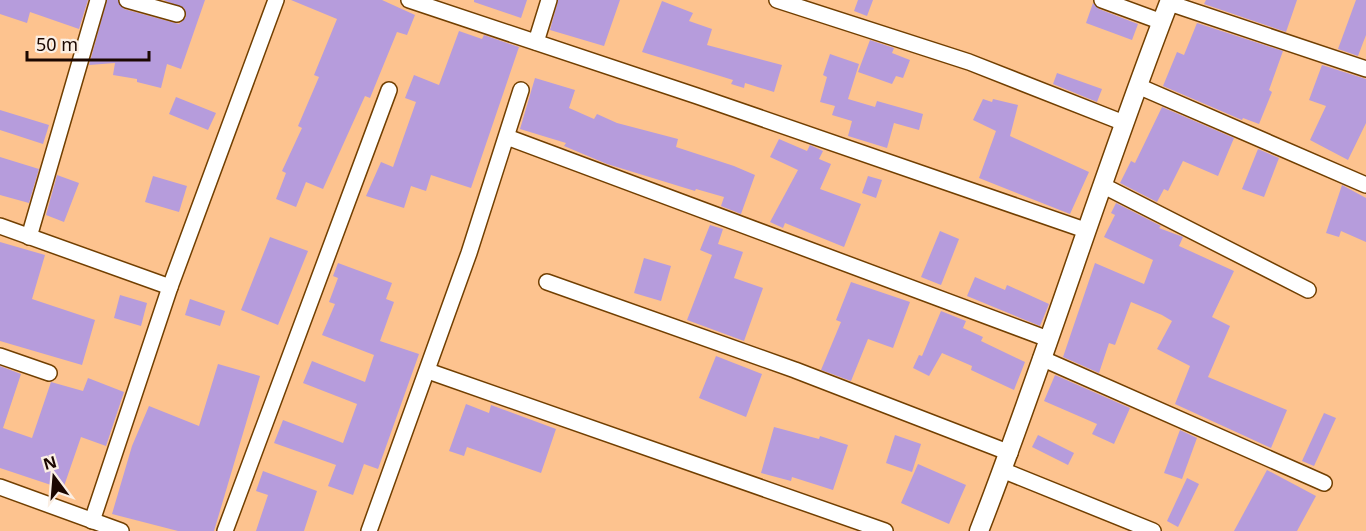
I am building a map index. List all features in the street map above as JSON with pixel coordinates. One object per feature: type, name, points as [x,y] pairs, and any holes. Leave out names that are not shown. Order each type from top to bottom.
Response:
[{"type":"street","points":[[29,237],[98,0]]},
{"type":"street","points":[[127,0],[177,14]]},
{"type":"street","points":[[94,524],[170,288],[276,0]]},
{"type":"street","points":[[410,0],[1084,230]]},
{"type":"street","points":[[536,42],[549,0]]},
{"type":"street","points":[[777,0],[969,62],[1124,123]]},
{"type":"street","points":[[1102,0],[1162,22]]},
{"type":"street","points":[[979,531],[1010,453],[1084,230],[1169,2],[1366,69]]},
{"type":"street","points":[[1138,86],[1366,185]]},
{"type":"street","points":[[225,531],[389,90]]},
{"type":"street","points":[[369,531],[429,371],[521,90]]},
{"type":"street","points":[[507,137],[1048,339]]},
{"type":"street","points":[[1102,185],[1308,290]]},
{"type":"street","points":[[0,226],[170,288]]},
{"type":"street","points":[[547,282],[795,370],[1010,453]]},
{"type":"street","points":[[0,356],[49,373]]},
{"type":"street","points":[[1041,358],[1324,483]]},
{"type":"street","points":[[429,371],[885,531]]},
{"type":"street","points":[[1002,470],[1153,531]]},
{"type":"street","points":[[0,487],[94,524],[121,531]]},
{"type":"building","points":[[0,0],[88,0],[79,29],[30,12],[27,23],[0,14]]},
{"type":"building","points":[[107,0],[118,0],[124,9],[179,24],[186,17],[184,8],[163,0],[205,0],[181,69],[167,64],[161,88],[137,82],[137,79],[113,75],[115,63],[89,65]]},
{"type":"building","points":[[291,0],[382,0],[415,15],[407,35],[397,32],[370,98],[365,96],[323,189],[306,182],[296,207],[276,199],[286,173],[282,171],[302,128],[298,126],[319,77],[314,75],[337,19]]},
{"type":"building","points":[[474,0],[527,0],[521,18],[474,2]]},
{"type":"building","points":[[558,0],[620,0],[604,46],[550,30]]},
{"type":"building","points":[[858,0],[873,0],[867,16],[854,11]]},
{"type":"building","points":[[1206,0],[1297,0],[1286,32],[1204,4]]},
{"type":"building","points":[[1356,0],[1366,0],[1366,35],[1358,56],[1338,49]]},
{"type":"building","points":[[662,1],[693,13],[689,21],[712,29],[707,45],[782,65],[774,92],[745,83],[744,88],[731,84],[733,80],[642,52]]},
{"type":"building","points":[[1093,3],[1099,9],[1138,24],[1132,40],[1086,23]]},
{"type":"building","points":[[1197,23],[1283,51],[1269,90],[1272,92],[1259,124],[1243,118],[1242,120],[1163,86],[1177,52],[1184,55]]},
{"type":"building","points":[[459,31],[482,39],[484,35],[519,47],[471,188],[431,175],[426,191],[411,186],[404,208],[366,196],[381,162],[393,167],[416,102],[405,98],[414,75],[439,85]]},
{"type":"building","points":[[870,40],[894,48],[892,53],[910,60],[903,78],[896,76],[892,84],[858,72]]},
{"type":"building","points":[[830,54],[859,64],[848,99],[875,107],[877,101],[923,114],[919,130],[894,123],[887,148],[848,136],[852,121],[832,115],[835,106],[820,102],[827,77],[823,75]]},
{"type":"building","points":[[1322,65],[1366,79],[1366,123],[1348,160],[1310,140],[1326,106],[1309,100]]},
{"type":"building","points":[[1057,73],[1102,89],[1097,102],[1053,84]]},
{"type":"building","points":[[535,78],[575,90],[569,108],[594,119],[597,114],[617,123],[678,139],[676,147],[755,175],[741,214],[721,206],[724,197],[696,189],[695,191],[607,164],[564,146],[566,143],[520,129]]},
{"type":"building","points":[[176,97],[216,113],[208,130],[169,114]]},
{"type":"building","points":[[983,99],[1018,105],[1010,136],[1089,172],[1070,214],[979,178],[996,131],[973,120]]},
{"type":"building","points":[[1162,107],[1234,138],[1218,176],[1183,161],[1168,191],[1164,189],[1157,202],[1120,183],[1131,161],[1135,163]]},
{"type":"building","points":[[0,110],[49,125],[43,144],[0,130]]},
{"type":"building","points":[[779,139],[807,151],[810,145],[823,151],[819,159],[831,164],[820,189],[861,204],[844,247],[785,223],[783,228],[770,222],[798,170],[770,157]]},
{"type":"building","points":[[1258,149],[1279,158],[1264,197],[1242,189]]},
{"type":"building","points":[[0,157],[39,169],[29,203],[0,195]]},
{"type":"building","points":[[57,175],[79,183],[64,222],[46,215]]},
{"type":"building","points":[[153,176],[187,186],[179,212],[145,202]]},
{"type":"building","points":[[868,176],[882,180],[876,198],[862,193]]},
{"type":"building","points":[[1342,185],[1366,198],[1366,242],[1341,231],[1339,237],[1326,233]]},
{"type":"building","points":[[1116,203],[1161,226],[1159,228],[1183,237],[1179,246],[1234,271],[1212,317],[1230,326],[1208,377],[1287,410],[1271,448],[1175,404],[1190,366],[1157,349],[1172,321],[1162,315],[1131,302],[1115,345],[1109,343],[1099,373],[1063,357],[1095,263],[1144,284],[1153,260],[1104,237],[1115,215],[1111,213]]},
{"type":"building","points":[[710,225],[723,229],[718,244],[743,252],[734,278],[763,288],[744,341],[687,320],[712,255],[700,250]]},
{"type":"building","points":[[940,231],[959,239],[941,285],[921,277]]},
{"type":"building","points":[[270,237],[308,251],[278,325],[241,310]]},
{"type":"building","points":[[0,242],[45,255],[32,299],[95,320],[82,365],[0,341]]},
{"type":"building","points":[[644,258],[671,266],[661,301],[634,293]]},
{"type":"building","points":[[338,263],[392,283],[386,299],[394,302],[380,341],[419,354],[378,469],[364,464],[353,495],[328,486],[336,465],[274,443],[283,420],[343,443],[357,404],[303,383],[312,361],[365,382],[374,355],[322,335],[335,304],[329,302],[338,278],[333,276]]},
{"type":"building","points":[[975,277],[1005,290],[1007,285],[1049,304],[1040,326],[967,296]]},
{"type":"building","points":[[851,282],[910,302],[893,348],[868,339],[851,381],[821,370],[841,322],[836,320]]},
{"type":"building","points":[[120,295],[147,303],[141,326],[114,318]]},
{"type":"building","points":[[190,299],[225,311],[220,326],[185,315]]},
{"type":"building","points":[[941,311],[966,321],[963,328],[983,337],[981,341],[1025,362],[1014,390],[971,370],[972,366],[942,353],[929,376],[913,368],[919,355],[922,356]]},
{"type":"building","points":[[716,356],[762,374],[746,417],[699,398]]},
{"type":"building","points":[[218,364],[260,376],[214,531],[178,531],[112,514],[132,446],[149,406],[199,426]]},
{"type":"building","points":[[0,366],[21,374],[3,428],[32,438],[51,382],[83,391],[88,378],[124,392],[106,446],[81,437],[63,489],[0,468]]},
{"type":"building","points":[[1055,375],[1130,408],[1114,444],[1092,434],[1097,424],[1044,401]]},
{"type":"building","points":[[466,404],[489,413],[491,405],[556,429],[541,473],[467,447],[464,456],[449,451]]},
{"type":"building","points":[[1324,413],[1336,418],[1314,466],[1302,461]]},
{"type":"building","points":[[774,427],[819,439],[820,436],[848,445],[833,490],[792,477],[791,481],[761,473]]},
{"type":"building","points":[[1180,430],[1197,438],[1182,479],[1164,473]]},
{"type":"building","points":[[895,435],[921,444],[912,472],[886,463]]},
{"type":"building","points":[[1038,435],[1074,453],[1068,465],[1032,447]]},
{"type":"building","points":[[918,464],[966,485],[949,524],[901,503]]},
{"type":"building","points":[[1267,470],[1316,496],[1297,531],[1234,531]]},
{"type":"building","points":[[263,471],[317,491],[304,531],[256,531],[268,495],[256,491]]},
{"type":"building","points":[[1187,478],[1199,484],[1178,527],[1167,521]]}]
